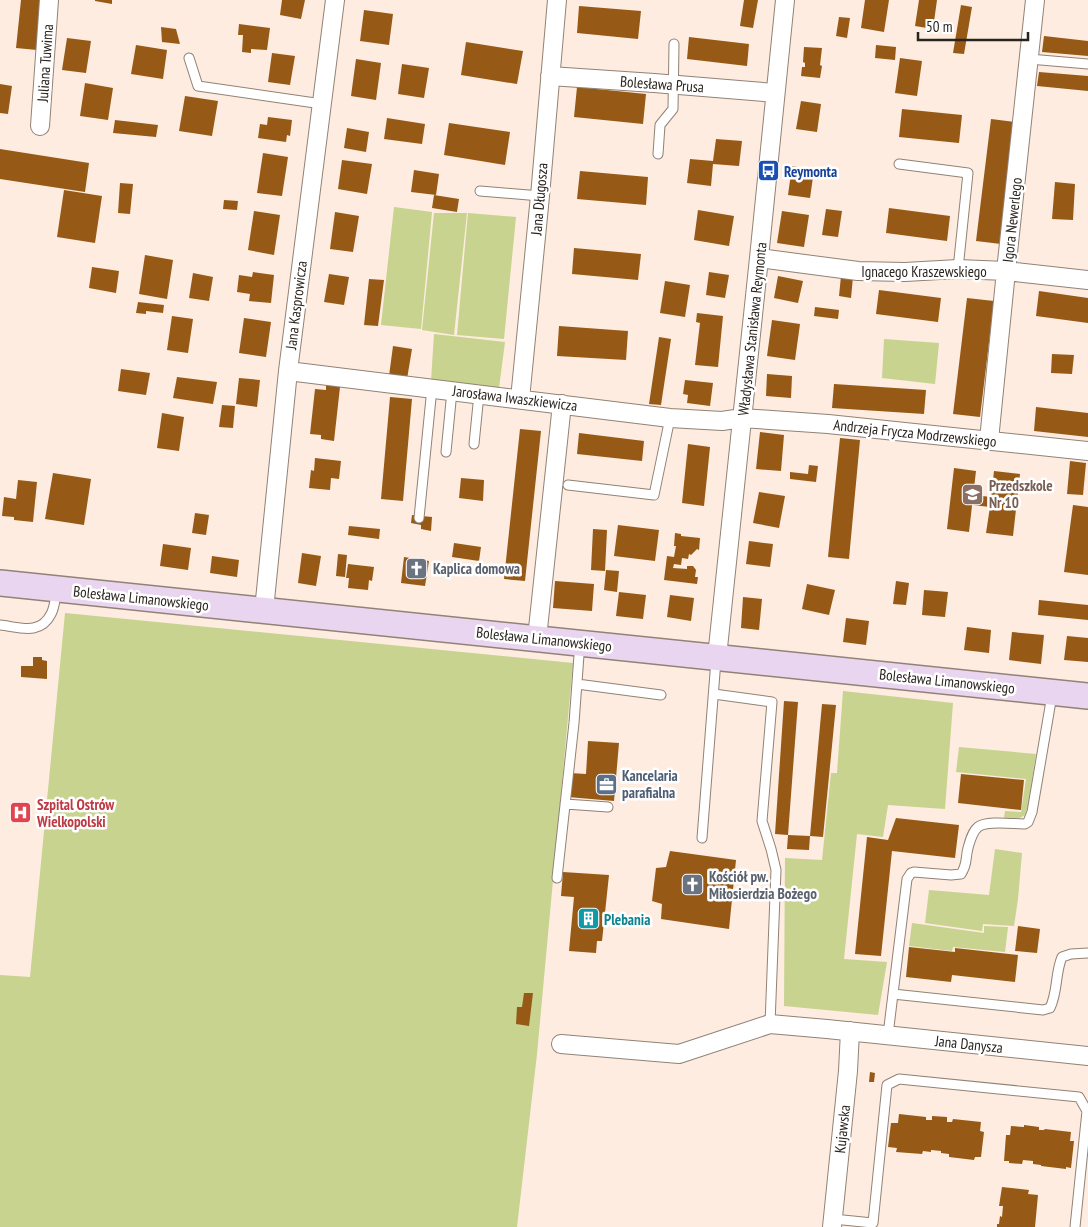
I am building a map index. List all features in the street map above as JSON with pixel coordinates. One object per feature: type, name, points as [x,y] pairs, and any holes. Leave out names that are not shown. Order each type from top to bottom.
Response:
[{"type":"street","name":"Juliana Tuwima","points":[[40,126],[49,0]]},
{"type":"street","name":"Jana Kasprowicza","points":[[264,610],[288,371],[335,0]]},
{"type":"street","name":"Jana Długosza","points":[[520,399],[557,0]]},
{"type":"street","name":"Władysława Stanisława Reymonta","points":[[717,657],[785,0]]},
{"type":"street","name":"Igora Newerlego","points":[[990,440],[1035,0]]},
{"type":"street","name":"Bolesława Prusa","points":[[550,76],[775,93]]},
{"type":"street","name":"Ignacego Kraszewskiego","points":[[759,258],[858,271],[905,272],[958,269],[1006,271],[1088,280]]},
{"type":"street","name":"Jarosława Iwaszkiewicza","points":[[288,371],[670,418],[722,421],[742,418]]},
{"type":"street","points":[[537,638],[562,404]]},
{"type":"street","name":"Andrzeja Frycza Modrzewskiego","points":[[742,418],[828,424],[1088,451]]},
{"type":"street","name":"Bolesława Limanowskiego","points":[[0,583],[1088,696]]},
{"type":"street","points":[[561,1044],[679,1054],[770,1024]]},
{"type":"street","name":"Jana Danysza","points":[[770,1024],[1088,1056]]},
{"type":"street","name":"Kujawska","points":[[832,1223],[850,1031]]},
{"type":"lane","points":[[658,154],[660,125],[673,109],[674,44]]},
{"type":"lane","points":[[189,58],[198,86],[322,104]]},
{"type":"lane","points":[[1029,59],[1088,64]]},
{"type":"lane","points":[[899,164],[968,174],[958,269]]},
{"type":"lane","points":[[480,191],[540,196]]},
{"type":"lane","points":[[419,518],[432,388]]},
{"type":"lane","points":[[446,452],[452,390]]},
{"type":"lane","points":[[474,444],[479,394]]},
{"type":"lane","points":[[568,486],[654,495],[670,418]]},
{"type":"lane","points":[[0,625],[27,629],[37,628],[52,613],[57,589]]},
{"type":"lane","points":[[557,878],[574,723],[579,655],[585,644]]},
{"type":"lane","points":[[702,838],[717,657]]},
{"type":"lane","points":[[577,684],[661,695]]},
{"type":"lane","points":[[888,1035],[908,875],[914,872],[961,874],[966,866],[967,850],[971,837],[978,826],[989,823],[1025,824],[1028,822],[1032,812],[1052,692]]},
{"type":"lane","points":[[714,694],[772,702],[762,821],[776,870],[770,1024]]},
{"type":"lane","points":[[565,804],[608,807]]},
{"type":"lane","points":[[893,994],[1043,1010],[1050,1008],[1054,1000],[1062,957],[1071,954],[1088,953]]},
{"type":"lane","points":[[832,1223],[873,1225],[887,1085],[899,1079],[1079,1098],[1087,1111],[1075,1227]]},
{"type":"green space","points":[[394,207],[432,212],[421,329],[381,325]]},
{"type":"green space","points":[[434,213],[467,213],[454,335],[422,330]]},
{"type":"green space","points":[[468,213],[516,217],[504,339],[457,335]]},
{"type":"green space","points":[[434,334],[505,342],[499,388],[431,381]]},
{"type":"green space","points":[[884,339],[939,343],[935,384],[882,378]]},
{"type":"green space","points":[[65,613],[573,663],[537,1054],[517,1227],[0,1227],[0,975],[30,977]]},
{"type":"green space","points":[[843,691],[953,703],[945,809],[888,805],[883,837],[857,834],[844,959],[887,962],[878,1015],[784,1006],[785,858],[822,860],[831,773],[837,773]]},
{"type":"green space","points":[[959,747],[1036,754],[1025,815],[1020,818],[1004,818],[1005,811],[1021,812],[1026,779],[956,772]]},
{"type":"green space","points":[[995,849],[1022,853],[1014,926],[983,924],[982,931],[925,923],[929,890],[989,895]]},
{"type":"green space","points":[[912,923],[984,933],[984,926],[1008,927],[1005,952],[953,947],[952,951],[909,946]]},
{"type":"building","points":[[21,0],[42,0],[37,50],[16,48]]},
{"type":"building","points":[[112,0],[112,4],[95,1]]},
{"type":"building","points":[[282,0],[305,0],[301,19],[280,15]]},
{"type":"building","points":[[744,0],[758,0],[753,28],[740,26]]},
{"type":"building","points":[[865,0],[889,0],[884,32],[861,28]]},
{"type":"building","points":[[919,0],[937,0],[933,29],[915,26]]},
{"type":"building","points":[[961,5],[972,7],[964,54],[953,53]]},
{"type":"building","points":[[579,6],[641,11],[638,39],[577,33]]},
{"type":"building","points":[[364,10],[393,14],[389,45],[360,41]]},
{"type":"building","points":[[839,17],[850,18],[847,38],[836,36]]},
{"type":"building","points":[[239,24],[270,28],[267,50],[251,49],[251,53],[242,52],[243,35],[238,35]]},
{"type":"building","points":[[161,27],[176,29],[180,44],[162,42]]},
{"type":"building","points":[[1044,36],[1088,41],[1088,56],[1042,52]]},
{"type":"building","points":[[689,37],[749,44],[747,66],[687,59]]},
{"type":"building","points":[[67,38],[91,41],[86,73],[62,70]]},
{"type":"building","points":[[466,42],[523,51],[517,84],[461,75]]},
{"type":"building","points":[[136,45],[167,50],[163,79],[131,74]]},
{"type":"building","points":[[876,45],[896,47],[895,60],[875,58]]},
{"type":"building","points":[[804,47],[822,48],[820,78],[801,76],[802,67],[805,67],[803,62]]},
{"type":"building","points":[[272,53],[295,56],[290,85],[268,82]]},
{"type":"building","points":[[900,58],[922,61],[917,96],[895,93]]},
{"type":"building","points":[[356,59],[381,63],[376,100],[351,96]]},
{"type":"building","points":[[402,64],[429,68],[424,98],[398,94]]},
{"type":"building","points":[[1039,72],[1088,76],[1088,91],[1037,86]]},
{"type":"building","points":[[85,83],[113,88],[108,120],[80,116]]},
{"type":"building","points":[[0,84],[12,86],[8,114],[0,113]]},
{"type":"building","points":[[577,87],[646,94],[643,124],[574,117]]},
{"type":"building","points":[[185,96],[218,101],[212,136],[179,131]]},
{"type":"building","points":[[801,101],[821,104],[817,132],[796,129]]},
{"type":"building","points":[[902,109],[962,115],[959,143],[899,137]]},
{"type":"building","points":[[268,117],[292,120],[290,136],[287,135],[286,142],[258,138],[260,124],[267,125]]},
{"type":"building","points":[[387,118],[425,124],[422,144],[384,139]]},
{"type":"building","points":[[991,119],[1015,122],[1001,244],[976,241]]},
{"type":"building","points":[[115,120],[158,125],[156,137],[113,133]]},
{"type":"building","points":[[449,123],[510,132],[505,165],[444,155]]},
{"type":"building","points":[[347,128],[369,132],[366,152],[344,148]]},
{"type":"building","points":[[716,139],[742,141],[739,166],[713,164],[711,186],[687,183],[690,159],[713,161]]},
{"type":"building","points":[[0,149],[89,163],[85,192],[0,179]]},
{"type":"building","points":[[263,153],[288,157],[282,196],[257,193]]},
{"type":"building","points":[[342,160],[372,164],[367,194],[338,189]]},
{"type":"building","points":[[792,166],[814,170],[810,198],[788,195]]},
{"type":"building","points":[[414,170],[439,174],[436,195],[411,192]]},
{"type":"building","points":[[580,171],[648,177],[646,205],[577,199]]},
{"type":"building","points":[[1055,182],[1075,184],[1073,220],[1052,219]]},
{"type":"building","points":[[120,183],[133,184],[130,214],[118,213]]},
{"type":"building","points":[[64,190],[102,196],[95,243],[57,237]]},
{"type":"building","points":[[434,195],[459,199],[457,212],[432,208]]},
{"type":"building","points":[[224,200],[238,201],[237,210],[223,209]]},
{"type":"building","points":[[889,208],[950,216],[947,241],[886,233]]},
{"type":"building","points":[[826,209],[842,211],[838,237],[822,235]]},
{"type":"building","points":[[698,210],[734,216],[729,246],[694,240]]},
{"type":"building","points":[[254,211],[280,215],[274,255],[248,250]]},
{"type":"building","points":[[782,211],[809,215],[804,247],[777,243]]},
{"type":"building","points":[[335,212],[359,216],[353,252],[330,249]]},
{"type":"building","points":[[574,248],[641,254],[638,280],[572,274]]},
{"type":"building","points":[[145,255],[173,260],[167,299],[139,294]]},
{"type":"building","points":[[92,267],[119,271],[116,293],[89,288]]},
{"type":"building","points":[[253,272],[274,275],[271,303],[249,301],[250,294],[237,292],[239,275],[252,277]]},
{"type":"building","points":[[709,272],[729,275],[725,298],[706,295]]},
{"type":"building","points":[[193,273],[213,277],[209,301],[189,298]]},
{"type":"building","points":[[329,274],[349,277],[344,305],[324,302]]},
{"type":"building","points":[[778,276],[803,281],[798,303],[774,298]]},
{"type":"building","points":[[841,276],[853,277],[851,298],[839,296]]},
{"type":"building","points":[[369,279],[384,280],[378,326],[364,325]]},
{"type":"building","points":[[665,281],[690,285],[685,317],[660,313]]},
{"type":"building","points":[[879,290],[941,298],[938,322],[876,314]]},
{"type":"building","points":[[1039,291],[1088,298],[1088,323],[1036,316]]},
{"type":"building","points":[[967,298],[994,301],[980,417],[953,414]]},
{"type":"building","points":[[138,302],[164,305],[163,313],[146,311],[146,314],[136,313]]},
{"type":"building","points":[[815,307],[839,310],[838,319],[814,316]]},
{"type":"building","points":[[697,313],[723,316],[718,367],[695,365],[700,323],[696,322]]},
{"type":"building","points":[[172,316],[193,319],[188,353],[167,350]]},
{"type":"building","points":[[244,318],[271,322],[266,357],[239,353]]},
{"type":"building","points":[[772,320],[800,324],[795,360],[767,356]]},
{"type":"building","points":[[559,326],[628,331],[626,360],[557,356]]},
{"type":"building","points":[[659,337],[671,339],[661,405],[649,404]]},
{"type":"building","points":[[393,346],[412,349],[407,379],[389,376]]},
{"type":"building","points":[[1052,354],[1074,355],[1072,374],[1051,373]]},
{"type":"building","points":[[121,369],[150,373],[146,395],[118,391]]},
{"type":"building","points":[[767,374],[792,376],[791,398],[766,396]]},
{"type":"building","points":[[177,377],[217,382],[213,404],[173,398]]},
{"type":"building","points":[[239,378],[260,380],[257,407],[236,404]]},
{"type":"building","points":[[685,380],[713,383],[710,406],[687,403],[688,395],[683,394]]},
{"type":"building","points":[[834,384],[926,390],[924,414],[832,408]]},
{"type":"building","points":[[326,385],[340,387],[334,441],[321,439],[321,435],[310,434],[315,389],[326,390]]},
{"type":"building","points":[[390,397],[412,399],[403,501],[381,499]]},
{"type":"building","points":[[222,405],[235,406],[233,428],[219,427]]},
{"type":"building","points":[[1036,407],[1088,413],[1088,437],[1034,431]]},
{"type":"building","points":[[162,413],[184,417],[179,451],[157,448]]},
{"type":"building","points":[[520,429],[541,431],[525,581],[504,579]]},
{"type":"building","points":[[760,432],[784,435],[781,471],[756,469]]},
{"type":"building","points":[[579,433],[644,441],[642,461],[577,454]]},
{"type":"building","points":[[840,438],[860,440],[849,559],[828,557]]},
{"type":"building","points":[[688,444],[710,447],[704,506],[682,503]]},
{"type":"building","points":[[315,458],[341,461],[339,479],[331,478],[330,490],[309,488],[311,470],[314,471]]},
{"type":"building","points":[[1070,461],[1086,463],[1083,495],[1067,494]]},
{"type":"building","points":[[809,465],[818,466],[816,482],[790,479],[790,472],[808,474]]},
{"type":"building","points":[[954,468],[976,471],[969,532],[947,529]]},
{"type":"building","points":[[994,471],[1020,474],[1013,536],[986,533],[990,507],[973,505],[974,495],[991,497]]},
{"type":"building","points":[[53,473],[91,479],[84,525],[45,519]]},
{"type":"building","points":[[461,478],[484,480],[483,501],[459,498]]},
{"type":"building","points":[[18,480],[37,482],[33,522],[14,520],[14,517],[2,516],[4,497],[16,499]]},
{"type":"building","points":[[759,492],[785,496],[779,528],[753,523]]},
{"type":"building","points":[[1073,505],[1088,507],[1088,575],[1064,572]]},
{"type":"building","points":[[195,513],[209,515],[206,535],[192,533]]},
{"type":"building","points":[[412,515],[432,517],[431,531],[421,529],[421,525],[411,523]]},
{"type":"building","points":[[618,525],[659,530],[655,561],[614,556]]},
{"type":"building","points":[[349,526],[380,529],[379,539],[348,535]]},
{"type":"building","points":[[593,529],[607,530],[605,571],[591,570]]},
{"type":"building","points":[[675,533],[681,534],[681,536],[700,538],[699,550],[697,549],[691,555],[689,554],[688,559],[682,558],[681,565],[674,564],[673,568],[687,569],[687,566],[693,566],[696,570],[695,577],[698,577],[697,584],[664,580],[667,556],[674,557],[676,546],[674,546]]},
{"type":"building","points":[[749,541],[773,544],[770,567],[746,564]]},
{"type":"building","points":[[454,543],[481,547],[479,561],[452,557]]},
{"type":"building","points":[[163,544],[191,548],[188,570],[160,566]]},
{"type":"building","points":[[302,553],[321,556],[316,586],[298,583]]},
{"type":"building","points":[[338,554],[347,555],[345,577],[336,576]]},
{"type":"building","points":[[212,556],[239,560],[237,577],[210,573]]},
{"type":"building","points":[[404,557],[429,561],[425,586],[401,583]]},
{"type":"building","points":[[348,564],[374,567],[372,581],[369,580],[368,590],[348,588],[349,578],[346,578]]},
{"type":"building","points":[[606,570],[619,571],[617,592],[604,590]]},
{"type":"building","points":[[555,581],[594,584],[592,611],[553,608]]},
{"type":"building","points":[[896,581],[909,583],[906,605],[893,604]]},
{"type":"building","points":[[807,584],[835,590],[829,615],[802,609]]},
{"type":"building","points":[[924,590],[948,592],[945,617],[922,615]]},
{"type":"building","points":[[619,592],[646,595],[643,619],[616,616]]},
{"type":"building","points":[[670,595],[694,598],[691,621],[667,617]]},
{"type":"building","points":[[743,597],[762,599],[759,630],[741,628]]},
{"type":"building","points":[[1039,600],[1088,605],[1088,620],[1038,615]]},
{"type":"building","points":[[846,618],[869,621],[866,645],[843,642]]},
{"type":"building","points":[[967,627],[991,630],[989,653],[964,650]]},
{"type":"building","points":[[1012,632],[1044,635],[1041,664],[1009,660]]},
{"type":"building","points":[[1067,636],[1088,638],[1088,662],[1064,660]]},
{"type":"building","points":[[33,657],[42,657],[42,660],[47,661],[47,679],[21,677],[21,666],[33,666]]},
{"type":"building","points":[[784,701],[798,702],[788,835],[775,834]]},
{"type":"building","points":[[822,704],[836,705],[823,837],[810,836]]},
{"type":"building","points":[[588,741],[619,743],[614,801],[568,797],[570,773],[586,774]]},
{"type":"building","points":[[961,774],[1024,780],[1021,810],[958,803]]},
{"type":"building","points":[[896,818],[959,825],[955,858],[892,851],[881,956],[855,954],[867,837],[888,840]]},
{"type":"building","points":[[788,835],[810,836],[809,850],[787,849]]},
{"type":"building","name":"Kościół pw. Miłosierdzia Bożego","points":[[670,851],[736,860],[729,929],[661,919],[662,904],[652,901],[656,868],[666,867]]},
{"type":"building","name":"Plebania","points":[[563,872],[609,875],[602,941],[597,941],[596,953],[569,951],[574,897],[561,896]]},
{"type":"building","points":[[1018,926],[1040,929],[1037,953],[1015,951]]},
{"type":"building","points":[[909,947],[955,952],[955,948],[1018,955],[1015,982],[952,975],[951,982],[906,977]]},
{"type":"building","points":[[524,993],[533,993],[529,1026],[516,1024],[517,1007],[522,1007]]},
{"type":"building","points":[[870,1072],[875,1073],[874,1082],[869,1082]]},
{"type":"building","points":[[899,1114],[926,1117],[926,1120],[932,1120],[932,1116],[947,1117],[947,1122],[952,1122],[953,1119],[981,1122],[980,1131],[984,1132],[981,1157],[975,1157],[974,1160],[949,1157],[949,1154],[931,1150],[931,1152],[923,1151],[922,1154],[896,1152],[897,1148],[888,1147],[891,1123],[898,1123]]},
{"type":"building","points":[[1024,1125],[1039,1127],[1039,1130],[1071,1132],[1070,1141],[1074,1141],[1071,1168],[1041,1166],[1033,1164],[1033,1161],[1023,1160],[1022,1164],[1004,1161],[1006,1135],[1010,1135],[1011,1126],[1024,1127]]},
{"type":"building","points":[[1002,1187],[1029,1190],[1028,1194],[1038,1195],[1035,1227],[997,1227],[1000,1216],[1002,1217],[1003,1206],[999,1206]]},
{"type":"place","name":"Reymonta","points":[[768,171]]},
{"type":"place","name":"Przedszkole Nr 10","points":[[973,494]]},
{"type":"place","name":"Kaplica domowa","points":[[417,568]]},
{"type":"place","name":"Kancelaria parafialna","points":[[606,784]]},
{"type":"place","name":"Szpital Ostrów Wielkopolski","points":[[21,813]]},
{"type":"place","name":"Kościół pw. Miłosierdzia Bożego","points":[[693,885]]},
{"type":"place","name":"Plebania","points":[[588,919]]}]
